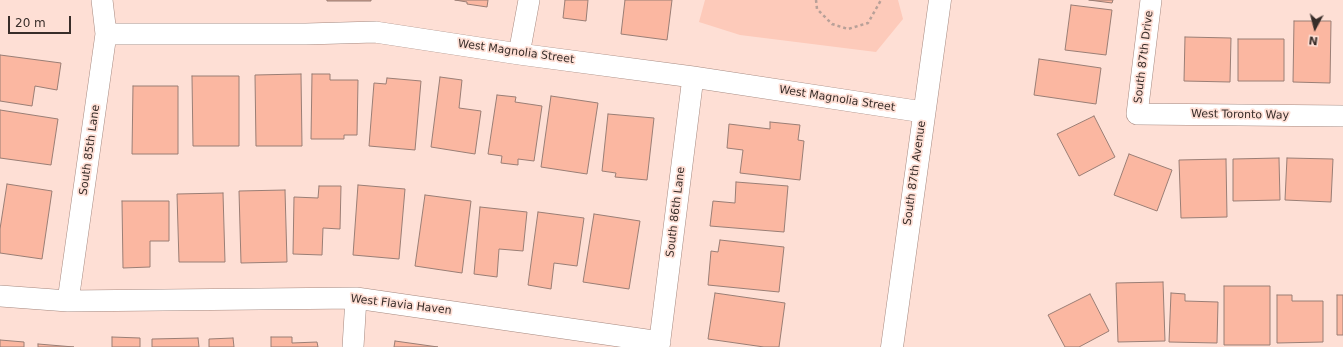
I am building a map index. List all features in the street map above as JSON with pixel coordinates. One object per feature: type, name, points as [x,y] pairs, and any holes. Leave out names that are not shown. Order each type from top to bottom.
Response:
[{"type":"street","name":"South 85th Lane","points":[[68,301],[106,34],[102,0]]},
{"type":"street","points":[[519,54],[529,0]]},
{"type":"street","name":"South 87th Avenue","points":[[892,347],[923,112],[940,0]]},
{"type":"street","name":"South 87th Drive","points":[[1137,114],[1151,0]]},
{"type":"street","name":"West Magnolia Street","points":[[106,34],[306,34],[375,32],[519,54],[693,77],[923,112]]},
{"type":"street","name":"South 86th Lane","points":[[659,344],[693,77]]},
{"type":"street","name":"West Toronto Way","points":[[1137,114],[1343,116]]},
{"type":"street","name":"West Flavia Haven","points":[[0,296],[68,301],[356,298],[659,344]]},
{"type":"street","points":[[353,347],[356,298]]},
{"type":"path","points":[[816,0],[817,9],[832,24],[848,29],[868,24],[881,0]]},
{"type":"shaded area","points":[[705,0],[898,0],[903,19],[876,52],[740,35],[699,22]]},
{"type":"building","points":[[371,0],[371,1],[327,1]]},
{"type":"building","points":[[455,0],[488,0],[487,7],[467,4],[467,2]]},
{"type":"building","points":[[565,0],[588,0],[586,21],[563,18]]},
{"type":"building","points":[[625,0],[672,0],[667,40],[621,34]]},
{"type":"building","points":[[1089,0],[1113,0],[1112,3]]},
{"type":"building","points":[[1071,5],[1112,10],[1106,55],[1065,50]]},
{"type":"building","points":[[1294,21],[1331,21],[1330,83],[1293,82]]},
{"type":"building","points":[[1185,37],[1231,38],[1230,82],[1184,81]]},
{"type":"building","points":[[1238,39],[1284,39],[1284,81],[1238,81]]},
{"type":"building","points":[[0,55],[61,63],[57,90],[35,86],[32,106],[0,101]]},
{"type":"building","points":[[1039,59],[1101,68],[1096,104],[1034,95]]},
{"type":"building","points":[[301,74],[302,146],[256,146],[255,75]]},
{"type":"building","points":[[312,74],[330,74],[330,80],[358,80],[357,135],[344,135],[344,139],[311,139]]},
{"type":"building","points":[[192,76],[239,76],[239,146],[193,146]]},
{"type":"building","points":[[440,77],[462,80],[459,108],[481,111],[475,154],[431,147]]},
{"type":"building","points":[[387,78],[421,81],[415,150],[369,146],[374,83],[386,84]]},
{"type":"building","points":[[133,86],[178,86],[178,154],[132,154]]},
{"type":"building","points":[[497,95],[516,97],[515,102],[542,106],[534,161],[518,159],[518,165],[501,163],[502,156],[488,154]]},
{"type":"building","points":[[551,96],[598,103],[587,174],[541,167]]},
{"type":"building","points":[[0,110],[58,119],[51,165],[0,158]]},
{"type":"building","points":[[608,114],[654,118],[647,180],[615,177],[616,173],[602,171]]},
{"type":"building","points":[[1094,116],[1115,157],[1079,176],[1057,134]]},
{"type":"building","points":[[770,122],[800,125],[798,140],[804,141],[800,180],[740,173],[743,150],[727,148],[729,124],[770,129]]},
{"type":"building","points":[[1129,154],[1172,170],[1157,211],[1114,195]]},
{"type":"building","points":[[1279,158],[1280,200],[1233,201],[1233,159]]},
{"type":"building","points":[[1287,158],[1333,159],[1331,202],[1285,200]]},
{"type":"building","points":[[1226,159],[1227,217],[1181,218],[1179,160]]},
{"type":"building","points":[[736,182],[788,186],[784,232],[710,226],[713,201],[735,203]]},
{"type":"building","points":[[7,184],[52,191],[42,259],[0,253],[0,229]]},
{"type":"building","points":[[358,185],[405,189],[399,259],[353,255]]},
{"type":"building","points":[[319,186],[341,186],[340,229],[323,228],[322,255],[293,254],[294,197],[318,198]]},
{"type":"building","points":[[285,190],[287,262],[241,263],[239,191]]},
{"type":"building","points":[[223,193],[225,262],[179,262],[177,194]]},
{"type":"building","points":[[425,195],[471,201],[462,273],[415,266]]},
{"type":"building","points":[[122,201],[169,201],[169,241],[150,241],[150,267],[123,268]]},
{"type":"building","points":[[480,207],[527,212],[523,251],[499,249],[497,277],[474,274]]},
{"type":"building","points":[[538,212],[584,218],[577,266],[554,263],[551,289],[528,285]]},
{"type":"building","points":[[594,214],[640,221],[629,289],[583,282]]},
{"type":"building","points":[[720,240],[784,247],[779,292],[708,285],[711,251],[718,252]]},
{"type":"building","points":[[1163,282],[1165,341],[1118,342],[1116,283]]},
{"type":"building","points":[[1224,286],[1270,286],[1270,345],[1224,345]]},
{"type":"building","points":[[715,293],[785,303],[779,347],[764,347],[708,339]]},
{"type":"building","points":[[1171,293],[1185,294],[1185,301],[1218,302],[1217,343],[1169,342]]},
{"type":"building","points":[[1090,294],[1109,331],[1079,347],[1065,347],[1048,315]]},
{"type":"building","points":[[1277,295],[1292,295],[1292,301],[1323,301],[1323,342],[1277,343]]},
{"type":"building","points":[[1337,295],[1343,295],[1343,335],[1337,335]]},
{"type":"building","points":[[112,337],[140,338],[140,347],[112,347]]},
{"type":"building","points":[[271,337],[292,337],[292,343],[317,342],[318,347],[271,347]]},
{"type":"building","points":[[198,338],[199,347],[152,347],[152,339]]},
{"type":"building","points":[[233,338],[234,347],[209,347],[209,339]]},
{"type":"building","points":[[0,340],[24,342],[24,347],[0,347]]},
{"type":"building","points":[[395,341],[438,347],[394,347]]},
{"type":"building","points":[[38,344],[74,347],[38,347]]}]
